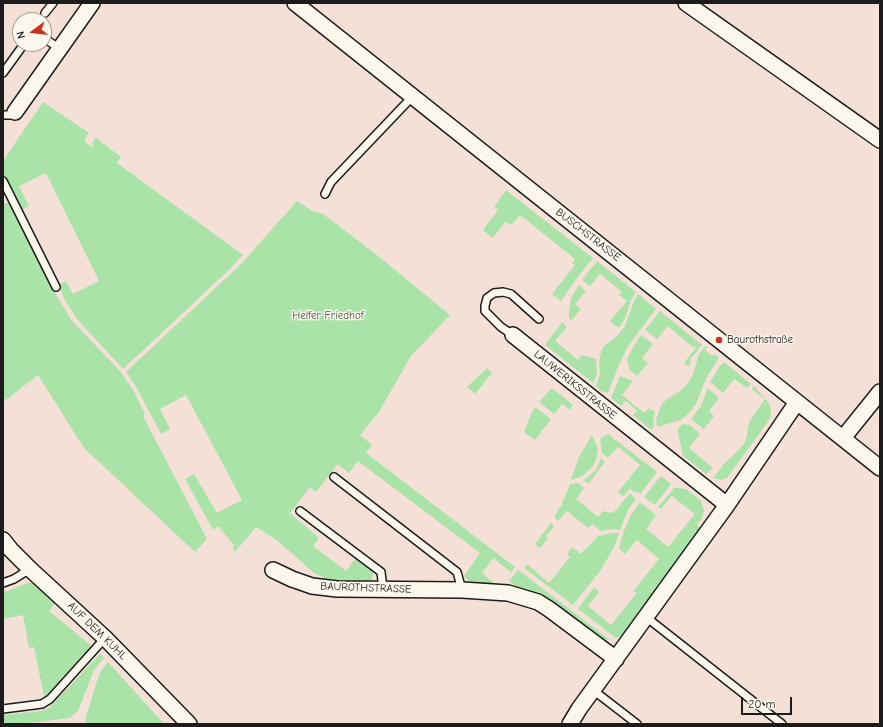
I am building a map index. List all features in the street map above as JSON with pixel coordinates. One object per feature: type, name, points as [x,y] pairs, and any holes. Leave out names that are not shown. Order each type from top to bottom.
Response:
[{"type":"street","points":[[9,113],[61,49],[92,3]]},
{"type":"street","name":"BUSCHSTRASSE","points":[[295,3],[880,468]]},
{"type":"street","points":[[686,3],[880,140]]},
{"type":"street","name":"LAUWERIKSSTRASSE","points":[[513,335],[727,505]]},
{"type":"street","points":[[842,438],[880,392]]},
{"type":"street","points":[[570,724],[727,505],[797,402]]},
{"type":"street","name":"AUF DEM KUHL","points":[[6,546],[105,638],[189,724]]},
{"type":"street","name":"BAUROTHSTRASSE","points":[[273,570],[312,586],[337,590],[383,589],[508,592],[538,602],[550,609],[616,659]]},
{"type":"lane","points":[[46,12],[53,3]]},
{"type":"lane","points":[[52,43],[61,49]]},
{"type":"lane","points":[[3,73],[18,52]]},
{"type":"lane","points":[[325,194],[331,182],[413,96]]},
{"type":"lane","points":[[3,181],[56,287]]},
{"type":"lane","name":"LAUWERIKSSTRASSE","points":[[513,335],[501,327],[485,311],[488,298],[494,293],[503,292],[511,294],[539,319]]},
{"type":"lane","points":[[334,476],[457,572],[462,590]]},
{"type":"lane","points":[[300,511],[381,572],[383,589]]},
{"type":"lane","points":[[3,583],[14,579],[30,569]]},
{"type":"lane","points":[[646,616],[782,724]]},
{"type":"lane","points":[[3,709],[42,704],[50,699],[105,638]]},
{"type":"lane","points":[[593,690],[637,724]]},
{"type":"green space","points":[[43,102],[89,133],[85,138],[85,142],[93,148],[92,143],[96,138],[121,157],[117,163],[243,255],[229,270],[123,369],[77,319],[66,302],[58,285],[66,281],[73,294],[99,281],[46,173],[19,186],[29,206],[21,210],[3,173],[3,161]]},
{"type":"green space","points":[[506,190],[593,258],[561,301],[552,294],[575,265],[572,263],[575,259],[520,215],[511,225],[505,222],[493,238],[483,230],[498,210],[494,207]]},
{"type":"green space","name":"Helfer Friedhof","points":[[297,201],[311,210],[323,214],[377,255],[450,315],[411,356],[379,412],[360,435],[372,445],[366,453],[515,567],[511,572],[493,558],[482,573],[494,583],[470,583],[464,576],[480,553],[358,461],[349,473],[338,464],[316,492],[310,487],[290,513],[319,538],[313,546],[346,571],[356,558],[373,572],[372,581],[331,581],[314,573],[278,541],[256,527],[235,552],[233,549],[234,545],[218,526],[213,530],[185,479],[194,474],[217,513],[242,500],[186,395],[160,409],[170,429],[161,434],[135,385],[126,372],[241,264]]},
{"type":"green space","points":[[3,202],[4,204],[10,202],[57,296],[70,318],[120,371],[134,391],[145,414],[143,416],[207,539],[195,552],[84,448],[38,375],[3,402],[3,348],[5,346],[3,341]]},
{"type":"green space","points":[[597,261],[636,292],[631,300],[625,319],[619,328],[610,321],[627,301],[619,295],[622,292],[600,274],[590,286],[582,280]]},
{"type":"green space","points":[[579,285],[586,291],[575,304],[581,309],[571,321],[569,317],[569,310],[571,298]]},
{"type":"green space","points":[[638,294],[656,309],[628,346],[608,393],[601,391],[596,386],[600,375],[599,362],[601,352],[604,346],[618,335],[625,326]]},
{"type":"green space","points":[[660,311],[698,343],[699,342],[702,344],[691,358],[689,367],[684,363],[697,346],[694,347],[690,345],[668,326],[657,339],[645,330]]},
{"type":"green space","points":[[562,322],[567,327],[555,341],[578,360],[582,355],[596,359],[597,374],[593,383],[545,345]]},
{"type":"green space","points":[[641,335],[653,344],[642,358],[648,363],[637,376],[630,370],[627,360]]},
{"type":"green space","points":[[705,346],[707,347],[705,350],[712,356],[714,354],[719,358],[707,376],[696,404],[681,420],[657,427],[656,420],[661,405],[667,399],[683,389],[692,377],[699,354]]},
{"type":"green space","points":[[724,362],[751,384],[747,388],[734,379],[723,393],[710,382]]},
{"type":"green space","points":[[486,369],[492,373],[475,394],[467,387]]},
{"type":"green space","points":[[620,376],[633,381],[622,395],[644,413],[649,408],[655,412],[653,421],[654,428],[650,429],[633,415],[637,411],[626,401],[621,406],[611,398]]},
{"type":"green space","points":[[754,386],[769,403],[771,416],[727,478],[721,480],[713,478],[725,463],[744,444],[749,422],[765,399],[753,390],[752,388]]},
{"type":"green space","points":[[552,388],[573,405],[570,410],[562,404],[554,414],[539,402]]},
{"type":"green space","points":[[708,388],[719,398],[709,411],[714,416],[704,429],[691,419],[701,406]]},
{"type":"green space","points":[[535,407],[551,419],[535,440],[524,432]]},
{"type":"green space","points":[[683,424],[690,425],[700,434],[689,448],[713,468],[706,474],[683,456],[678,428]]},
{"type":"green space","points":[[608,434],[657,472],[640,494],[638,491],[636,493],[630,489],[623,496],[618,492],[640,465],[618,447],[608,458],[602,453],[600,439]]},
{"type":"green space","points":[[592,435],[598,449],[596,460],[593,466],[585,474],[571,480],[579,457]]},
{"type":"green space","points":[[601,458],[605,462],[588,484],[584,480],[596,470]]},
{"type":"green space","points":[[661,476],[671,484],[655,505],[644,497]]},
{"type":"green space","points":[[578,483],[584,488],[576,499],[598,517],[603,511],[611,513],[615,511],[630,493],[636,499],[628,510],[620,530],[614,529],[600,531],[593,524],[588,528],[567,511],[558,521],[554,517],[561,506],[570,484]]},
{"type":"green space","points":[[675,487],[686,489],[701,501],[704,511],[702,518],[697,525],[701,528],[623,635],[616,638],[578,609],[594,587],[599,592],[588,606],[611,625],[637,593],[633,591],[659,559],[637,540],[625,554],[619,548],[625,528],[640,502],[656,515],[646,529],[668,547],[695,514],[672,496],[661,509],[658,507]]},
{"type":"green space","points":[[551,523],[554,526],[546,536],[548,538],[540,548],[535,544]]},
{"type":"green space","points":[[619,533],[615,545],[601,570],[573,605],[524,568],[527,564],[549,583],[570,557],[567,554],[572,547],[581,554],[598,536]]},
{"type":"green space","points":[[518,570],[610,640],[603,639],[551,600],[540,594],[516,586],[509,581]]},
{"type":"green space","points":[[34,582],[57,601],[49,611],[93,647],[48,695],[44,696],[34,647],[29,648],[23,615],[3,619],[3,592]]},
{"type":"green space","points":[[100,654],[104,658],[94,670],[78,711],[70,718],[21,724],[3,724],[3,715],[42,711],[50,707]]},
{"type":"green space","points":[[108,662],[164,724],[85,724],[100,672]]},
{"type":"place","name":"Baurothstraße","points":[[719,340]]}]
